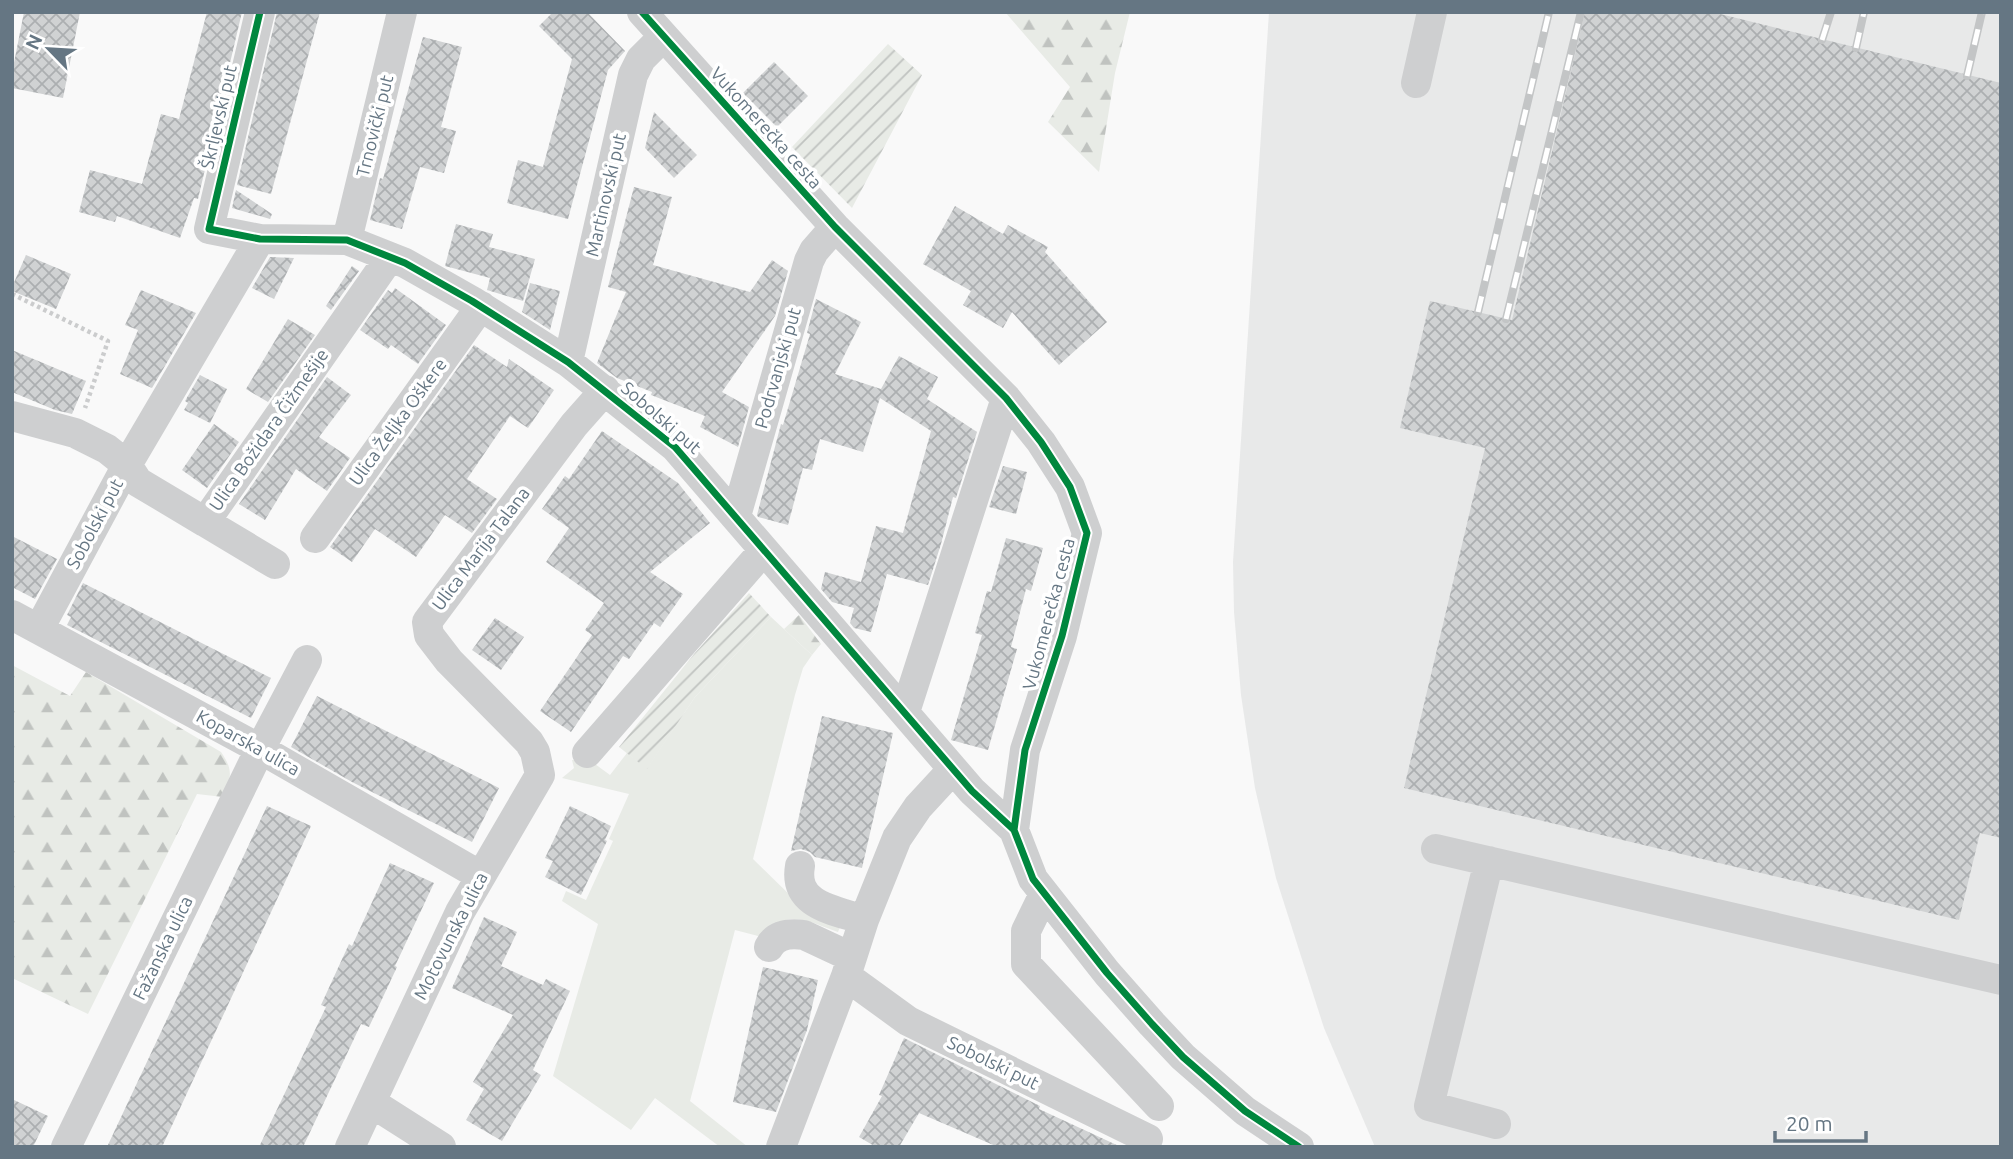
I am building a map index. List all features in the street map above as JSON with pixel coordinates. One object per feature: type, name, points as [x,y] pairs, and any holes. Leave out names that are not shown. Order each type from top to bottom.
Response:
[{"type":"street","name":"Škrljevski put","points":[[209,229],[260,12]]},
{"type":"street","name":"Trnovički put","points":[[347,240],[402,12]]},
{"type":"street","name":"Vukomerečka cesta","points":[[642,12],[835,227],[1006,398],[1041,442],[1070,486],[1087,533],[1062,636],[1026,750],[1014,830],[1033,879],[1107,973],[1183,1057],[1245,1111],[1299,1147]]},
{"type":"street","points":[[1416,83],[1432,12]]},
{"type":"street","name":"Martinovski put","points":[[568,362],[633,75],[641,59],[663,37]]},
{"type":"street","name":"Podrvanjski put","points":[[736,516],[809,261],[814,251],[835,227]]},
{"type":"street","name":"Sobolski put","points":[[209,229],[260,239],[347,240],[405,263],[481,306],[568,362],[675,447],[972,791],[1014,830]]},
{"type":"street","name":"Sobolski put","points":[[39,629],[127,465],[260,239]]},
{"type":"street","name":"Ulica Božidara Čižmešije","points":[[12,416],[75,433],[107,449],[127,465],[138,482],[205,522],[390,257]]},
{"type":"street","name":"Ulica Željka Oškere","points":[[315,538],[481,306]]},
{"type":"street","name":"Ulica Marija Talana","points":[[540,775],[536,752],[529,742],[449,661],[429,635],[427,622],[574,425],[605,390]]},
{"type":"street","points":[[905,712],[1006,398]]},
{"type":"street","points":[[205,522],[275,564]]},
{"type":"street","points":[[587,752],[764,550]]},
{"type":"street","name":"Koparska ulica","points":[[12,615],[260,749],[481,876]]},
{"type":"street","name":"Fažanska ulica","points":[[66,1147],[260,749],[307,660]]},
{"type":"street","points":[[781,1147],[897,838],[918,807],[953,769]]},
{"type":"street","name":"Motovunska ulica","points":[[350,1147],[460,912],[540,775]]},
{"type":"street","points":[[1436,849],[2001,980]]},
{"type":"street","points":[[1489,861],[1429,1106],[1496,1124]]},
{"type":"street","points":[[800,866],[798,876],[807,897],[819,905],[864,920]]},
{"type":"street","points":[[1044,894],[1026,931],[1026,964],[1159,1106]]},
{"type":"street","name":"Sobolski put","points":[[769,947],[777,938],[804,935],[848,967],[908,1021],[1148,1139]]},
{"type":"street","points":[[372,1102],[441,1147]]},
{"type":"path","points":[[12,295],[108,341],[75,433]]},
{"type":"shaded area","points":[[1269,12],[2001,12],[2001,1147],[1375,1147],[1324,1028],[1276,878],[1255,788],[1241,695],[1233,562]]},
{"type":"green space","points":[[1005,12],[1130,12],[1115,73],[1099,172],[1048,122],[1070,87]]},
{"type":"green space","points":[[888,44],[922,75],[852,208],[792,147]]},
{"type":"green space","points":[[749,593],[771,617],[695,697],[647,769],[619,747],[694,654]]},
{"type":"green space","points":[[799,615],[821,644],[812,655],[784,629]]},
{"type":"green space","points":[[771,617],[812,655],[803,668],[795,695],[753,859],[795,900],[840,927],[838,932],[793,919],[777,924],[762,937],[735,930],[690,1101],[748,1147],[720,1147],[655,1098],[631,1130],[553,1076],[598,924],[562,901],[566,891],[586,900],[613,841],[609,839],[629,794],[562,778],[574,768],[572,760],[576,760],[580,753],[610,775],[627,753],[647,768],[695,697]]},
{"type":"green space","points":[[12,665],[70,696],[86,672],[221,752],[228,764],[229,779],[223,797],[197,794],[88,1014],[12,978]]},
{"type":"building","points":[[24,12],[80,12],[63,98],[12,88],[12,73]]},
{"type":"building","points":[[207,12],[242,12],[198,199],[194,198],[180,238],[117,216],[115,222],[79,212],[90,170],[142,184],[161,114],[179,119]]},
{"type":"building","points":[[277,12],[320,12],[271,194],[237,185]]},
{"type":"building","points":[[553,12],[587,12],[625,51],[608,70],[568,219],[507,203],[518,160],[543,167],[572,59],[539,26]]},
{"type":"building","points":[[1585,12],[1712,12],[2001,83],[2001,838],[1980,833],[1959,920],[1404,788],[1485,448],[1400,428],[1430,301],[1512,320]]},
{"type":"building","points":[[423,37],[462,47],[441,127],[456,131],[444,173],[420,167],[402,229],[370,220]]},
{"type":"building","points":[[774,62],[808,96],[777,127],[743,93]]},
{"type":"building","points":[[654,112],[697,155],[674,178],[645,148]]},
{"type":"building","points":[[634,187],[672,197],[653,265],[750,292],[772,260],[788,271],[775,316],[722,392],[749,407],[738,447],[700,427],[705,416],[651,395],[652,392],[617,378],[597,363],[626,292],[608,287]]},
{"type":"building","points":[[236,190],[272,214],[270,219],[232,208]]},
{"type":"building","points":[[955,206],[1003,234],[1008,225],[1048,247],[1045,252],[1107,322],[1059,365],[1012,312],[1003,328],[963,305],[971,291],[923,264]]},
{"type":"building","points":[[456,224],[493,234],[489,247],[535,259],[523,301],[487,290],[490,278],[445,266]]},
{"type":"building","points":[[26,255],[71,274],[56,309],[12,291]]},
{"type":"building","points":[[270,257],[294,258],[274,299],[252,288]]},
{"type":"building","points":[[352,266],[359,271],[331,310],[326,306]]},
{"type":"building","points":[[530,283],[560,291],[550,330],[522,312]]},
{"type":"building","points":[[395,288],[446,325],[418,364],[391,345],[388,349],[360,330],[388,290],[392,293]]},
{"type":"building","points":[[141,290],[196,313],[152,388],[120,374],[138,330],[125,325]]},
{"type":"building","points":[[816,299],[861,322],[835,374],[881,389],[899,356],[938,377],[927,399],[977,432],[956,498],[953,497],[928,585],[887,574],[871,632],[854,628],[850,623],[854,608],[832,602],[821,589],[825,572],[861,582],[876,526],[903,533],[931,431],[880,398],[863,452],[820,439],[812,470],[803,468],[788,525],[757,515],[781,424],[783,425],[810,334],[807,333]]},
{"type":"building","points":[[288,319],[315,335],[268,402],[246,389]]},
{"type":"building","points":[[474,345],[507,367],[509,359],[554,390],[528,428],[510,416],[467,479],[497,499],[472,533],[445,515],[416,557],[375,529],[352,562],[330,547]]},
{"type":"building","points":[[12,350],[86,381],[72,414],[12,392]]},
{"type":"building","points":[[200,375],[227,389],[210,423],[184,410],[188,403],[185,401]]},
{"type":"building","points":[[327,377],[351,395],[319,437],[350,458],[327,491],[296,469],[265,520],[239,504]]},
{"type":"building","points":[[214,424],[239,442],[207,488],[182,470]]},
{"type":"building","points":[[602,431],[678,483],[710,523],[650,572],[683,594],[660,627],[654,623],[629,659],[623,656],[571,732],[540,711],[592,635],[585,630],[604,603],[546,562],[569,528],[542,509],[565,476],[569,479]]},
{"type":"building","points":[[1003,466],[1027,472],[1016,514],[989,507]]},
{"type":"building","points":[[12,536],[57,559],[35,599],[12,587]]},
{"type":"building","points":[[1006,538],[1043,548],[1031,591],[1026,589],[1011,647],[1017,649],[988,750],[951,740],[982,635],[975,633],[987,591],[991,592]]},
{"type":"building","points":[[83,583],[271,678],[251,718],[67,625],[71,617],[67,615]]},
{"type":"building","points":[[495,618],[524,637],[501,670],[472,650]]},
{"type":"building","points":[[317,696],[499,788],[472,842],[352,782],[291,747]]},
{"type":"building","points":[[822,716],[893,733],[862,868],[815,857],[801,849],[791,851]]},
{"type":"building","points":[[267,806],[311,826],[162,1147],[107,1147]]},
{"type":"building","points":[[570,806],[611,826],[605,840],[607,841],[581,895],[545,877],[553,861],[545,858]]},
{"type":"building","points":[[390,863],[434,883],[395,966],[397,967],[369,1027],[361,1024],[303,1147],[259,1147],[326,1007],[321,1005],[349,944],[352,946]]},
{"type":"building","points":[[484,917],[517,932],[501,966],[543,985],[546,979],[570,991],[533,1070],[541,1075],[502,1141],[466,1120],[484,1089],[473,1082],[513,1015],[452,988]]},
{"type":"building","points":[[763,967],[818,980],[807,1030],[776,1112],[733,1102]]},
{"type":"building","points":[[904,1038],[1040,1106],[1039,1109],[1121,1147],[998,1147],[919,1113],[899,1147],[876,1147],[859,1137],[882,1096],[879,1095]]},
{"type":"building","points":[[12,1099],[48,1116],[33,1147],[12,1147]]},
{"type":"railway","points":[[1478,312],[1549,12]]},
{"type":"railway","points":[[1506,319],[1581,12]]},
{"type":"railway","points":[[1822,40],[1831,12]]},
{"type":"railway","points":[[1856,48],[1864,12]]},
{"type":"railway","points":[[1967,76],[1982,12]]},
{"type":"cycle path","points":[[260,12],[209,229],[260,239],[347,240],[405,263],[472,301],[568,362],[675,447],[972,791],[1014,830]]},
{"type":"cycle path","points":[[642,12],[835,227],[1006,398],[1041,442],[1070,487],[1087,533],[1062,636],[1025,750],[1014,830],[1033,879],[1107,973],[1152,1024],[1183,1057],[1245,1111],[1299,1147]]}]
